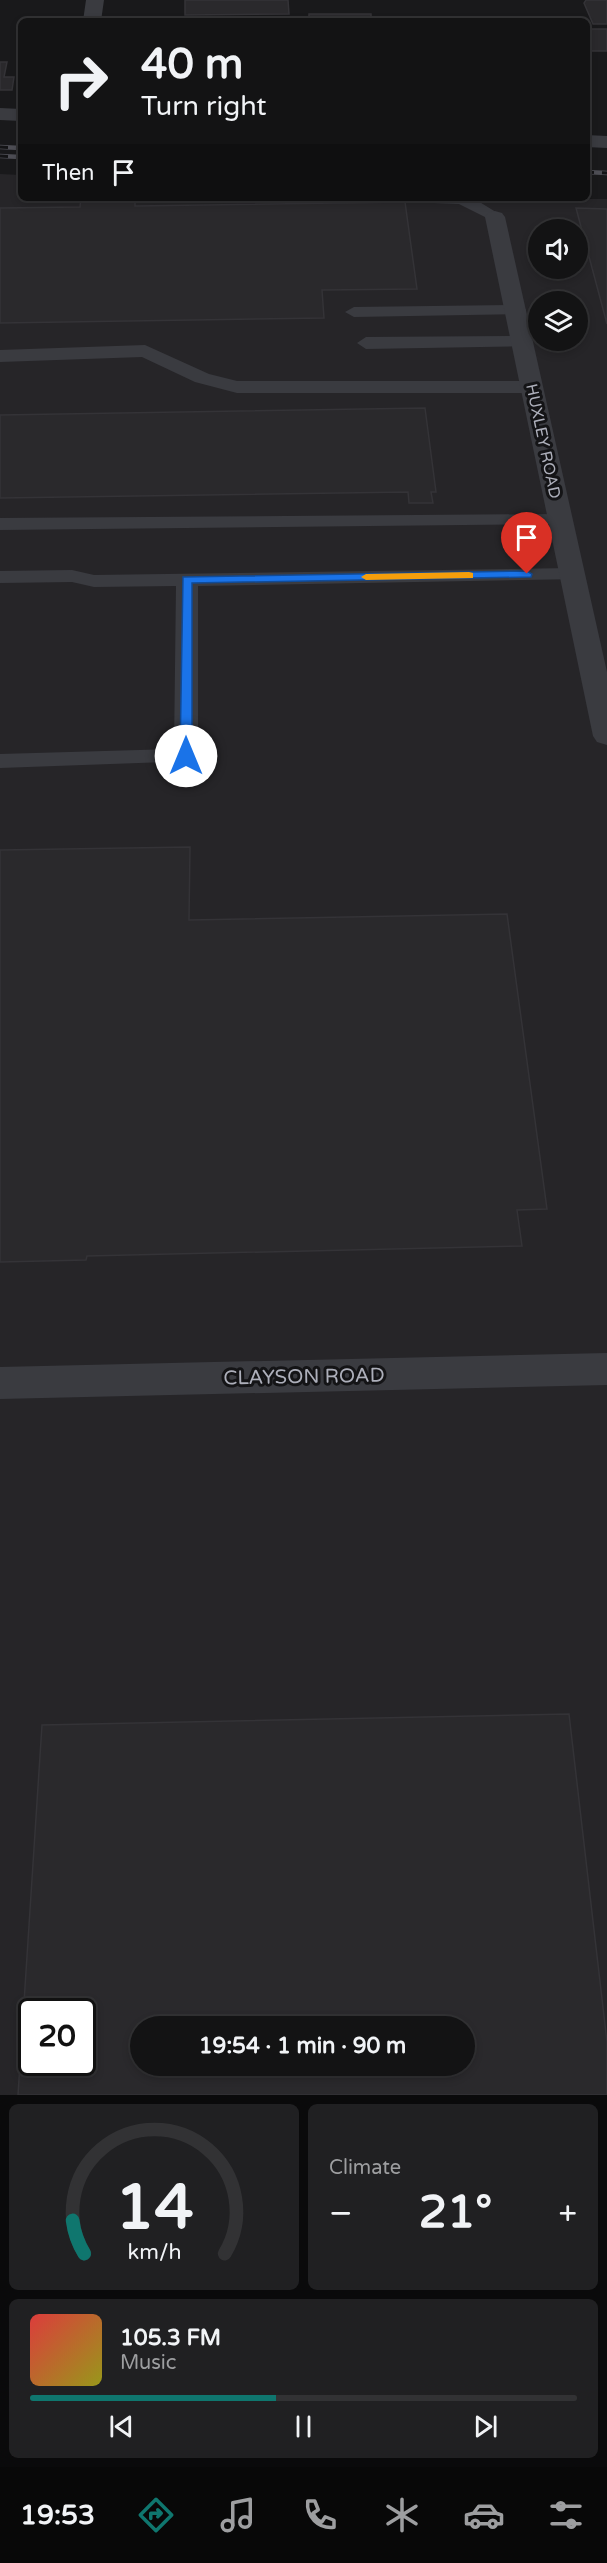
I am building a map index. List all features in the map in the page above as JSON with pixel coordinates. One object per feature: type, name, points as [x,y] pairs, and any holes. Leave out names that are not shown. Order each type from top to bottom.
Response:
[{"type":"street","points":[[92,18],[95,0]]},
{"type":"street","points":[[0,114],[18,114]]},
{"type":"street","points":[[590,141],[607,142]]},
{"type":"street","name":"HUXLEY ROAD","points":[[495,217],[524,342],[607,736]]},
{"type":"street","name":"CLAYSON ROAD","points":[[0,1383],[607,1370]]},
{"type":"lane","points":[[466,201],[495,217]]},
{"type":"lane","points":[[477,310],[481,342]]},
{"type":"lane","points":[[354,312],[517,310]]},
{"type":"lane","points":[[366,344],[524,342]]},
{"type":"lane","points":[[0,356],[145,351],[202,378],[237,387],[532,387]]},
{"type":"lane","points":[[0,524],[561,520]]},
{"type":"lane","points":[[0,577],[72,576],[94,581],[572,574]]},
{"type":"lane","points":[[0,761],[186,756],[187,579]]},
{"type":"shaded area","points":[[0,174],[18,175],[18,201],[590,201],[590,199],[607,199],[607,2095],[0,2095]]},
{"type":"building","points":[[185,0],[288,0],[289,14],[185,15]]},
{"type":"building","points":[[586,0],[607,0],[607,24],[593,24],[584,3]]},
{"type":"building","points":[[309,14],[371,14],[371,18],[309,18]]},
{"type":"building","points":[[590,29],[607,29],[607,51],[590,51]]},
{"type":"building","points":[[0,62],[7,62],[4,77],[14,77],[12,90],[0,90]]},
{"type":"building","points":[[81,201],[135,201],[135,206],[405,202],[417,289],[322,290],[324,318],[0,323],[0,208],[80,207]]},
{"type":"building","points":[[576,208],[607,209],[607,324],[588,253],[588,219],[579,219]]},
{"type":"building","points":[[425,408],[436,492],[431,492],[433,503],[409,503],[408,492],[0,498],[0,415]]},
{"type":"building","points":[[190,847],[189,920],[507,914],[547,1209],[517,1210],[522,1246],[87,1256],[86,1260],[0,1262],[0,850]]},
{"type":"building","points":[[569,1714],[607,2042],[607,2095],[18,2095],[19,2076],[96,2076],[96,1998],[24,1998],[42,1725]]},
{"type":"railway","points":[[0,147],[18,148]]},
{"type":"railway","points":[[0,156],[18,157]]},
{"type":"railway","points":[[590,172],[607,173]]},
{"type":"slow traffic","points":[[366,577],[469,575]]},
{"type":"route","points":[[186,756],[187,579],[527,574]]}]
